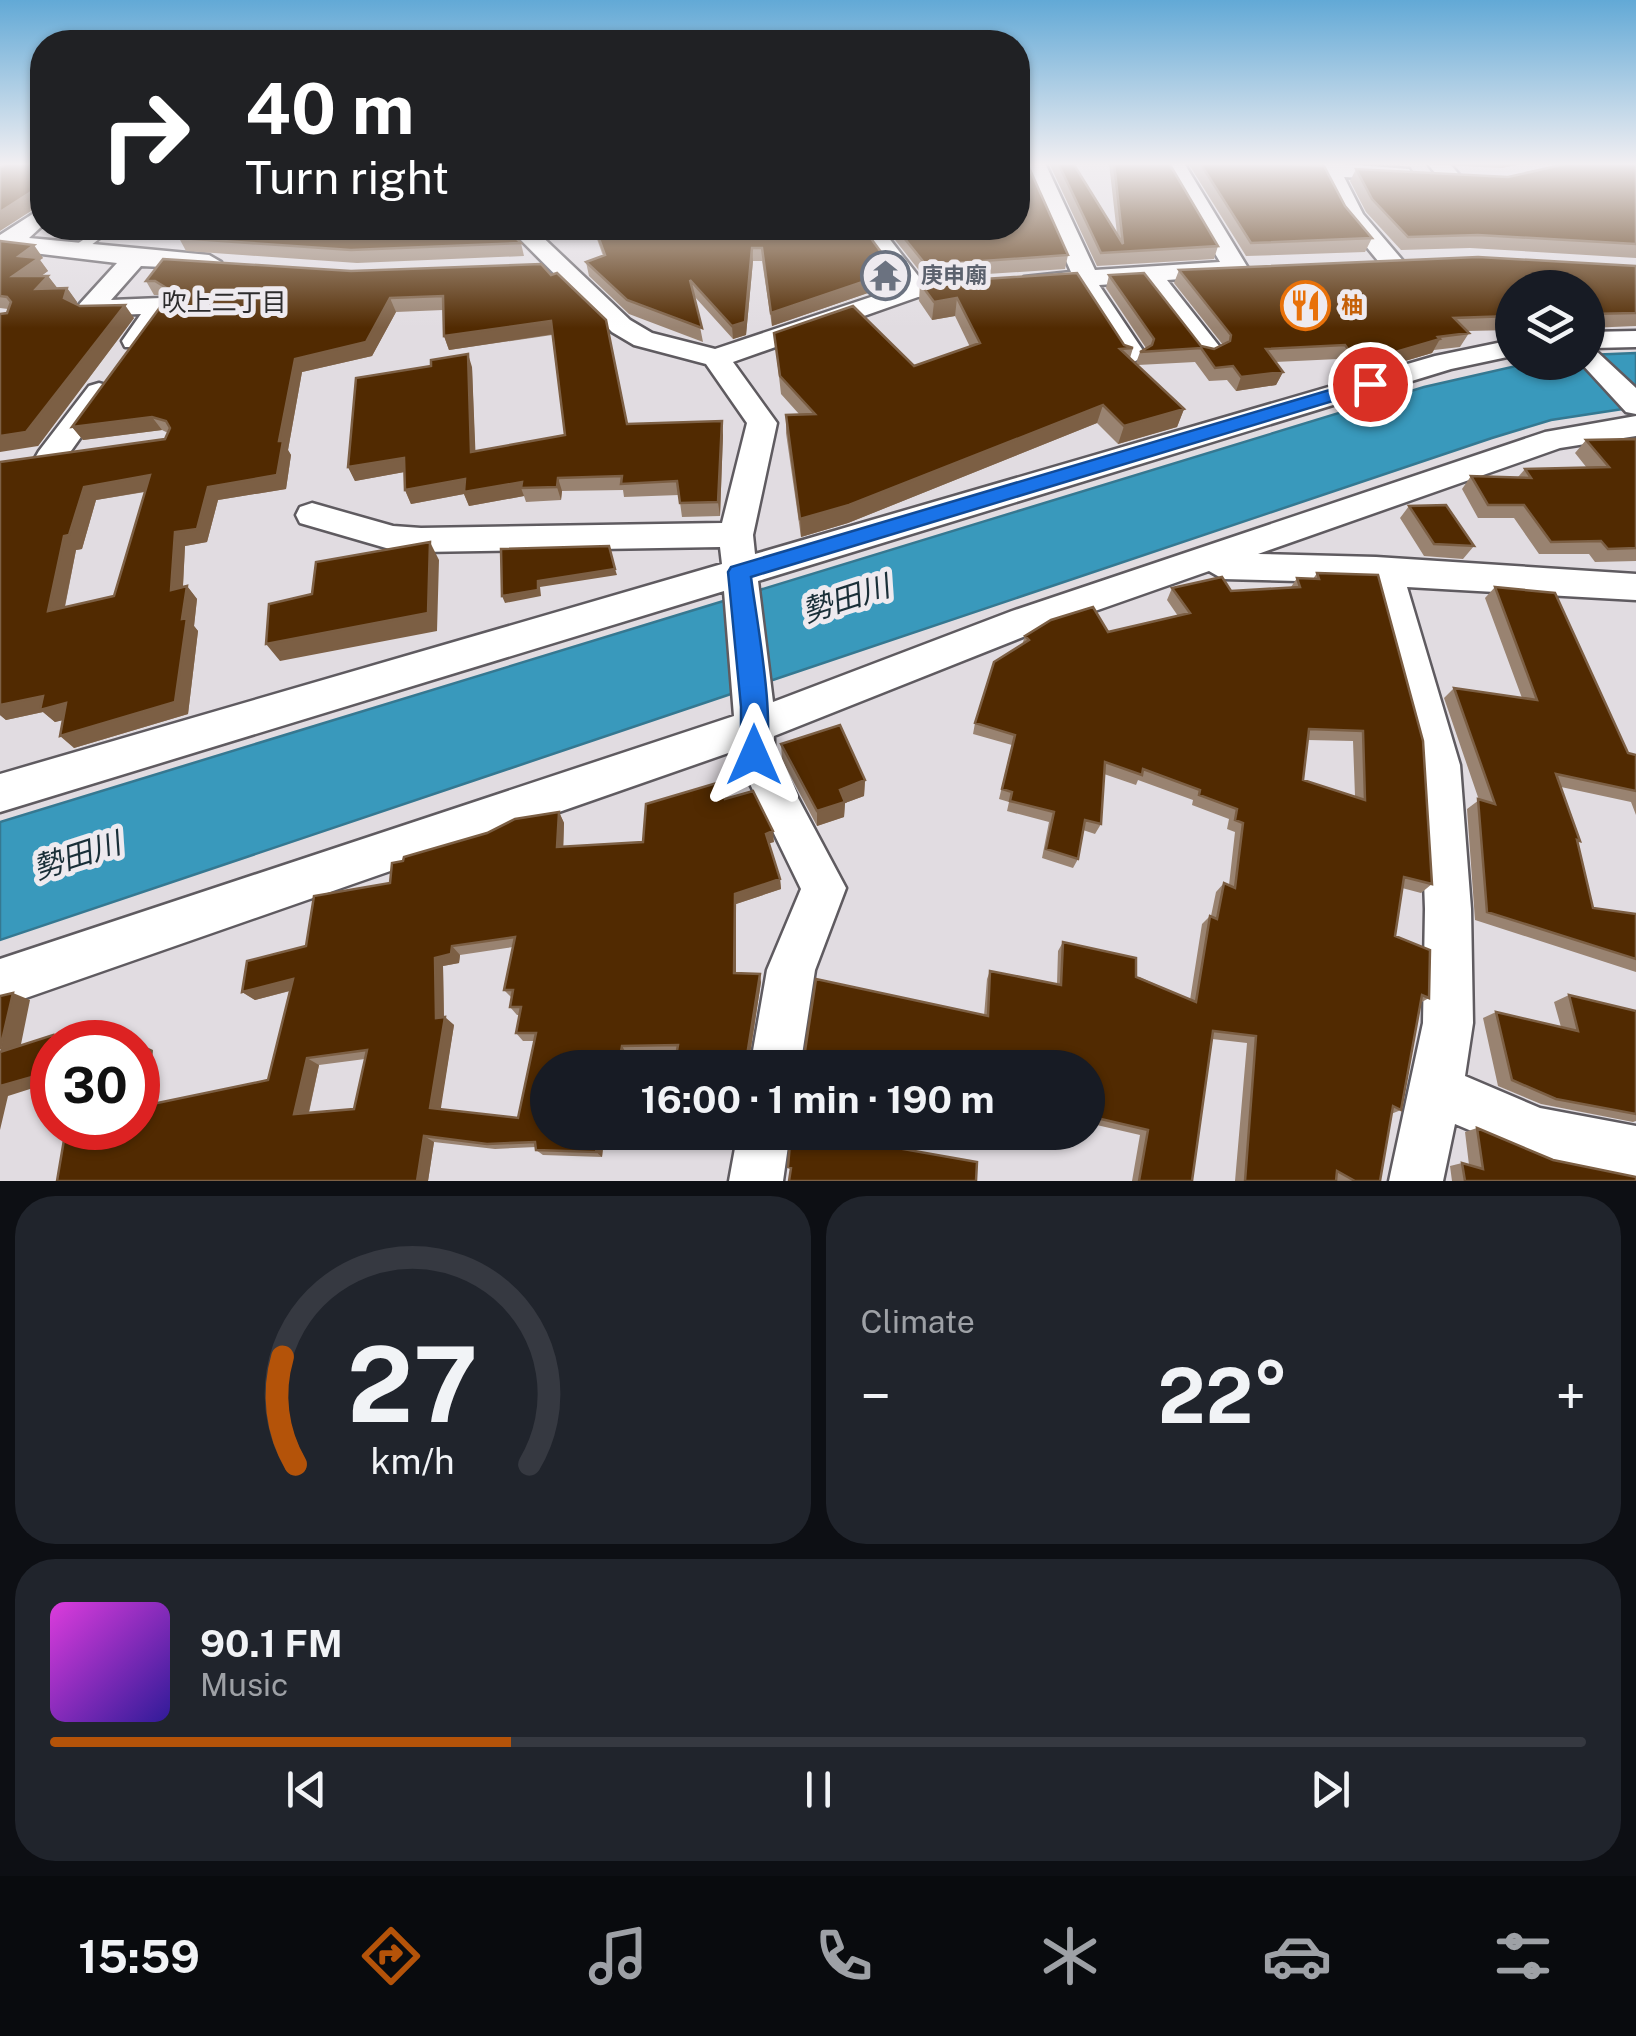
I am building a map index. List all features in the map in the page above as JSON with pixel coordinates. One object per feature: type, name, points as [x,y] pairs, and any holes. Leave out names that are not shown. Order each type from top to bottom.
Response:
[{"type":"street","points":[[1058,218],[1084,278],[1132,355]]},
{"type":"street","points":[[532,240],[621,326],[643,339],[718,358],[916,290],[1246,268],[1211,218]]},
{"type":"street","points":[[1353,264],[1402,262],[1354,218]]},
{"type":"street","points":[[4,242],[30,224]]},
{"type":"street","points":[[878,240],[916,290]]},
{"type":"street","points":[[4,242],[135,258],[229,264]]},
{"type":"street","points":[[87,454],[35,460],[161,306],[89,308],[135,258]]},
{"type":"street","points":[[525,268],[559,266]]},
{"type":"street","points":[[1150,274],[1210,351]]},
{"type":"street","points":[[1605,340],[1636,339]]},
{"type":"street","points":[[0,794],[739,565],[1445,362],[1495,352]]},
{"type":"street","points":[[718,358],[726,378],[754,407],[762,422],[739,565],[754,755],[824,888],[792,970],[778,1050]]},
{"type":"street","points":[[1605,374],[1636,406]]},
{"type":"street","points":[[0,983],[1025,621],[1196,566],[1556,440],[1636,426]]},
{"type":"street","points":[[312,514],[393,538],[739,565]]},
{"type":"street","points":[[1196,566],[1314,567],[1636,587]]},
{"type":"street","points":[[1392,574],[1390,587],[1440,766],[1448,909],[1448,1023],[1438,1090],[1416,1181]]},
{"type":"street","points":[[1438,1090],[1540,1134],[1636,1153]]},
{"type":"street","points":[[756,1181],[761,1150]]},
{"type":"lane","points":[[75,250],[90,240]]},
{"type":"water","name":"勢田川","points":[[1636,353],[1636,407],[1551,420],[1492,438],[0,940],[0,822],[1424,387],[1495,371],[1495,380],[1605,380],[1605,354]]},
{"type":"building","points":[[1030,218],[1052,218],[1068,255],[926,265],[906,240],[1030,240]]},
{"type":"building","points":[[1084,218],[1107,218],[1123,244],[1120,218],[1202,218],[1218,246],[1101,253]]},
{"type":"building","points":[[1235,218],[1355,218],[1372,238],[1251,243]]},
{"type":"building","points":[[1390,218],[1636,218],[1636,244],[1478,235],[1408,237]]},
{"type":"building","points":[[208,240],[521,243],[351,250]]},
{"type":"building","points":[[599,240],[872,240],[895,271],[771,313],[762,248],[752,248],[745,322],[732,326],[690,280],[702,328],[627,300],[586,262],[605,255]]},
{"type":"building","points":[[0,241],[34,245],[19,256],[39,258],[13,276],[48,276],[36,289],[67,288],[64,298],[80,306],[125,305],[26,432],[0,436],[0,314],[7,313],[11,302],[0,296]]},
{"type":"building","points":[[1478,257],[1636,266],[1636,313],[1605,314],[1605,270],[1495,270],[1495,317],[1454,318],[1469,333],[1438,337],[1358,363],[1345,345],[1266,349],[1283,372],[1241,377],[1233,366],[1215,368],[1201,348],[1140,352],[1152,345],[1154,339],[1109,275],[1144,273],[1201,346],[1214,349],[1230,341],[1231,335],[1179,270]]},
{"type":"building","points":[[163,259],[351,271],[541,264],[551,275],[557,273],[606,320],[627,424],[722,421],[718,502],[680,503],[677,481],[621,484],[622,476],[558,478],[557,487],[521,488],[522,482],[464,492],[465,479],[405,490],[404,458],[348,467],[356,378],[431,366],[431,360],[468,354],[471,452],[565,435],[551,321],[444,336],[443,296],[390,298],[366,342],[295,359],[279,441],[283,441],[277,475],[208,487],[197,529],[175,532],[171,590],[187,586],[182,619],[187,618],[175,702],[60,736],[66,703],[40,710],[43,696],[0,705],[0,462],[165,439],[170,428],[166,421],[152,417],[72,427],[169,295],[168,289],[155,281],[146,281]],"holes":[[[150,475],[114,596],[48,611],[64,536],[69,535],[84,487]]]},
{"type":"building","points":[[1077,273],[1124,345],[1133,348],[1120,349],[1184,409],[1124,426],[1103,405],[849,505],[800,519],[786,415],[815,414],[780,376],[774,333],[853,306],[914,366],[980,343],[957,298],[934,302],[920,283]]},
{"type":"building","points":[[1636,439],[1636,548],[1608,549],[1601,541],[1551,542],[1524,505],[1488,505],[1471,476],[1531,478],[1525,469],[1609,467],[1586,440]]},
{"type":"building","points":[[1446,505],[1474,546],[1434,544],[1409,506]]},
{"type":"building","points":[[430,542],[428,613],[266,644],[269,604],[312,594],[316,562]]},
{"type":"building","points":[[609,546],[615,569],[538,581],[538,590],[502,596],[501,549]]},
{"type":"building","points":[[1317,573],[1378,575],[1423,741],[1432,884],[1404,877],[1395,936],[1430,950],[1429,998],[1422,995],[1401,1110],[1393,1106],[1380,1181],[1355,1181],[1337,1171],[1336,1181],[1245,1181],[1256,1036],[1213,1031],[1192,1181],[1139,1181],[1148,1130],[1105,1120],[1105,1050],[805,1050],[816,979],[988,1016],[990,971],[1061,985],[1063,942],[1136,958],[1136,977],[1196,1002],[1210,916],[1217,919],[1224,883],[1235,888],[1243,823],[1235,820],[1237,809],[1143,769],[1142,775],[1105,762],[1101,824],[1085,820],[1078,859],[1046,849],[1054,812],[1010,801],[1012,792],[1002,789],[1015,735],[975,723],[994,662],[1029,640],[1025,636],[1051,620],[1093,607],[1108,632],[1190,613],[1172,588],[1222,577],[1231,591],[1300,587],[1297,578],[1319,579]],"holes":[[[1309,729],[1363,731],[1365,800],[1303,780]]]},
{"type":"building","points":[[1495,587],[1555,593],[1628,753],[1636,755],[1636,791],[1556,774],[1580,841],[1577,840],[1593,908],[1636,914],[1636,959],[1487,912],[1478,799],[1495,804],[1454,688],[1537,700]]},
{"type":"building","points":[[840,725],[865,780],[840,790],[845,802],[817,811],[781,744]]},
{"type":"building","points":[[720,782],[725,799],[753,791],[773,831],[766,834],[780,879],[735,894],[734,973],[760,974],[748,1050],[677,1050],[678,1045],[622,1046],[621,1050],[532,1050],[536,1033],[516,1033],[521,1007],[510,1007],[513,990],[504,990],[515,937],[452,946],[451,954],[435,958],[436,1018],[445,1017],[430,1108],[518,1118],[530,1061],[530,1142],[487,1144],[424,1136],[417,1181],[57,1181],[62,1150],[160,1150],[160,1102],[268,1080],[293,979],[242,992],[247,961],[306,946],[314,896],[390,883],[392,863],[487,833],[515,819],[559,812],[557,847],[643,842],[646,804]],"holes":[[[367,1050],[354,1109],[294,1114],[307,1058]]]},
{"type":"building","points":[[13,993],[0,1049],[0,996]]},
{"type":"building","points":[[1569,995],[1636,1011],[1636,1114],[1556,1099],[1512,1080],[1496,1012],[1578,1031]]},
{"type":"building","points":[[30,1042],[30,1078],[0,1086],[0,1052]]},
{"type":"building","points":[[1477,1128],[1553,1160],[1636,1177],[1636,1181],[1465,1181],[1462,1163],[1483,1169]]},
{"type":"building","points":[[789,1150],[909,1150],[977,1162],[976,1181],[789,1181]]},
{"type":"place","name":"庚申廟","points":[[886,275]]},
{"type":"place","name":"柚","points":[[1306,305]]},
{"type":"district","name":"吹上二丁目","points":[[224,302]]},
{"type":"route","points":[[754,755],[754,707],[739,572],[1370,384]]}]
